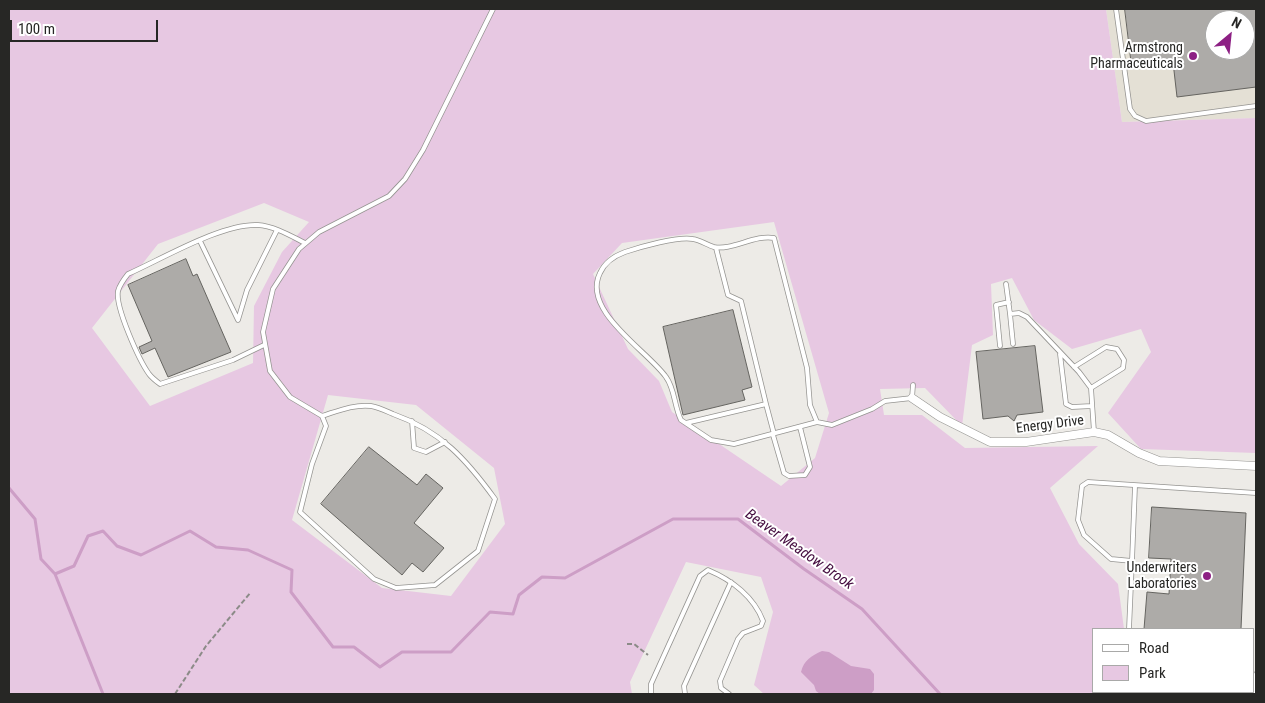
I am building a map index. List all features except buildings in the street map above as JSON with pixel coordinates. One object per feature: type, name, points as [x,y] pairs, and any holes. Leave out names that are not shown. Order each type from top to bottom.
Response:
[{"type":"street","name":"Energy Drive","points":[[912,398],[940,417],[990,442],[1026,442],[1094,432],[1108,435],[1139,453],[1160,461],[1256,466]]},
{"type":"lane","points":[[322,416],[352,406],[372,406],[412,421],[445,442],[471,466],[495,499],[478,551],[435,585],[396,588],[374,579],[300,512],[312,464],[326,426],[322,416],[290,397],[270,371],[263,332],[273,289],[283,270],[305,243],[319,232],[389,196],[405,179],[423,150],[493,9]]},
{"type":"lane","points":[[1116,9],[1130,110],[1135,116],[1146,121],[1256,106]]},
{"type":"lane","points":[[264,345],[233,360],[163,384],[150,376],[139,358],[119,306],[118,291],[128,274],[232,227],[259,225],[277,230],[305,243]]},
{"type":"lane","points":[[200,241],[238,320],[247,290],[277,230]]},
{"type":"lane","points":[[817,422],[810,405],[807,368],[776,239],[768,237],[716,248],[688,238],[628,251],[607,262],[597,278],[596,290],[606,312],[616,326],[666,376],[673,390],[680,417],[711,440],[722,444],[741,443],[817,422],[832,425],[885,401],[912,398],[913,385]]},
{"type":"lane","points":[[716,248],[728,295],[741,301],[784,473],[789,476],[805,475],[810,467],[800,427]]},
{"type":"lane","points":[[1006,284],[1013,344]]},
{"type":"lane","points":[[1000,346],[996,305],[1009,302]]},
{"type":"lane","points":[[1010,314],[1019,313],[1027,317],[1074,367],[1090,388],[1094,432]]},
{"type":"lane","points":[[1074,367],[1106,347],[1117,349],[1124,360],[1123,368],[1090,388]]},
{"type":"lane","points":[[1060,352],[1066,404],[1072,407],[1092,406]]},
{"type":"lane","points":[[686,423],[766,404]]},
{"type":"lane","points":[[412,421],[414,448],[426,452],[445,442]]},
{"type":"lane","points":[[1132,561],[1111,559],[1094,546],[1082,532],[1078,516],[1081,488],[1086,483],[1256,493]]},
{"type":"lane","points":[[1129,628],[1135,486]]},
{"type":"lane","points":[[651,694],[651,684],[703,572],[710,571],[731,582],[752,601],[763,623],[760,627],[742,634],[737,642],[720,680],[721,688],[728,694]]},
{"type":"lane","points":[[685,694],[684,686],[731,582]]},
{"type":"lane","points":[[1255,694],[1256,674]]},
{"type":"path","points":[[175,694],[206,646],[251,592]]},
{"type":"path","points":[[626,644],[634,644],[648,654]]},
{"type":"shaded area","points":[[1106,9],[1256,9],[1256,118],[1122,122]]},
{"type":"shaded area","points":[[822,651],[829,652],[851,666],[870,669],[874,674],[874,690],[871,694],[820,694],[816,691],[814,685],[801,672],[804,664],[809,659]]},
{"type":"green space","points":[[9,9],[1106,9],[1122,122],[1256,118],[1256,453],[1141,449],[1108,413],[1151,352],[1141,329],[1072,349],[1034,320],[1012,278],[991,284],[993,335],[972,345],[962,426],[925,388],[880,389],[884,415],[922,415],[965,448],[1098,446],[1050,488],[1079,544],[1118,584],[1124,628],[1092,628],[1092,693],[1132,694],[764,694],[754,685],[773,612],[761,577],[686,562],[630,682],[632,694],[9,694]],"holes":[[[264,203],[309,222],[282,252],[254,306],[253,363],[150,406],[92,328],[158,244]],[[774,222],[829,413],[815,458],[781,486],[672,412],[659,381],[628,349],[593,274],[622,243]],[[328,395],[416,405],[494,468],[505,524],[451,596],[382,588],[292,520]]]},
{"type":"waterway","name":"Beaver Meadow Brook","points":[[9,488],[35,519],[41,559],[55,574],[74,566],[88,536],[103,531],[117,546],[141,555],[190,531],[216,547],[248,550],[292,570],[291,592],[333,647],[354,647],[380,667],[402,652],[451,652],[490,612],[513,614],[519,595],[542,577],[565,578],[673,519],[738,519],[804,569],[862,609],[940,694]]},
{"type":"waterway","points":[[55,574],[103,694]]},
{"type":"place","name":"Armstrong Pharmaceuticals","points":[[1193,56]]},
{"type":"place","name":"Underwriters Laboratories","points":[[1207,576]]}]
